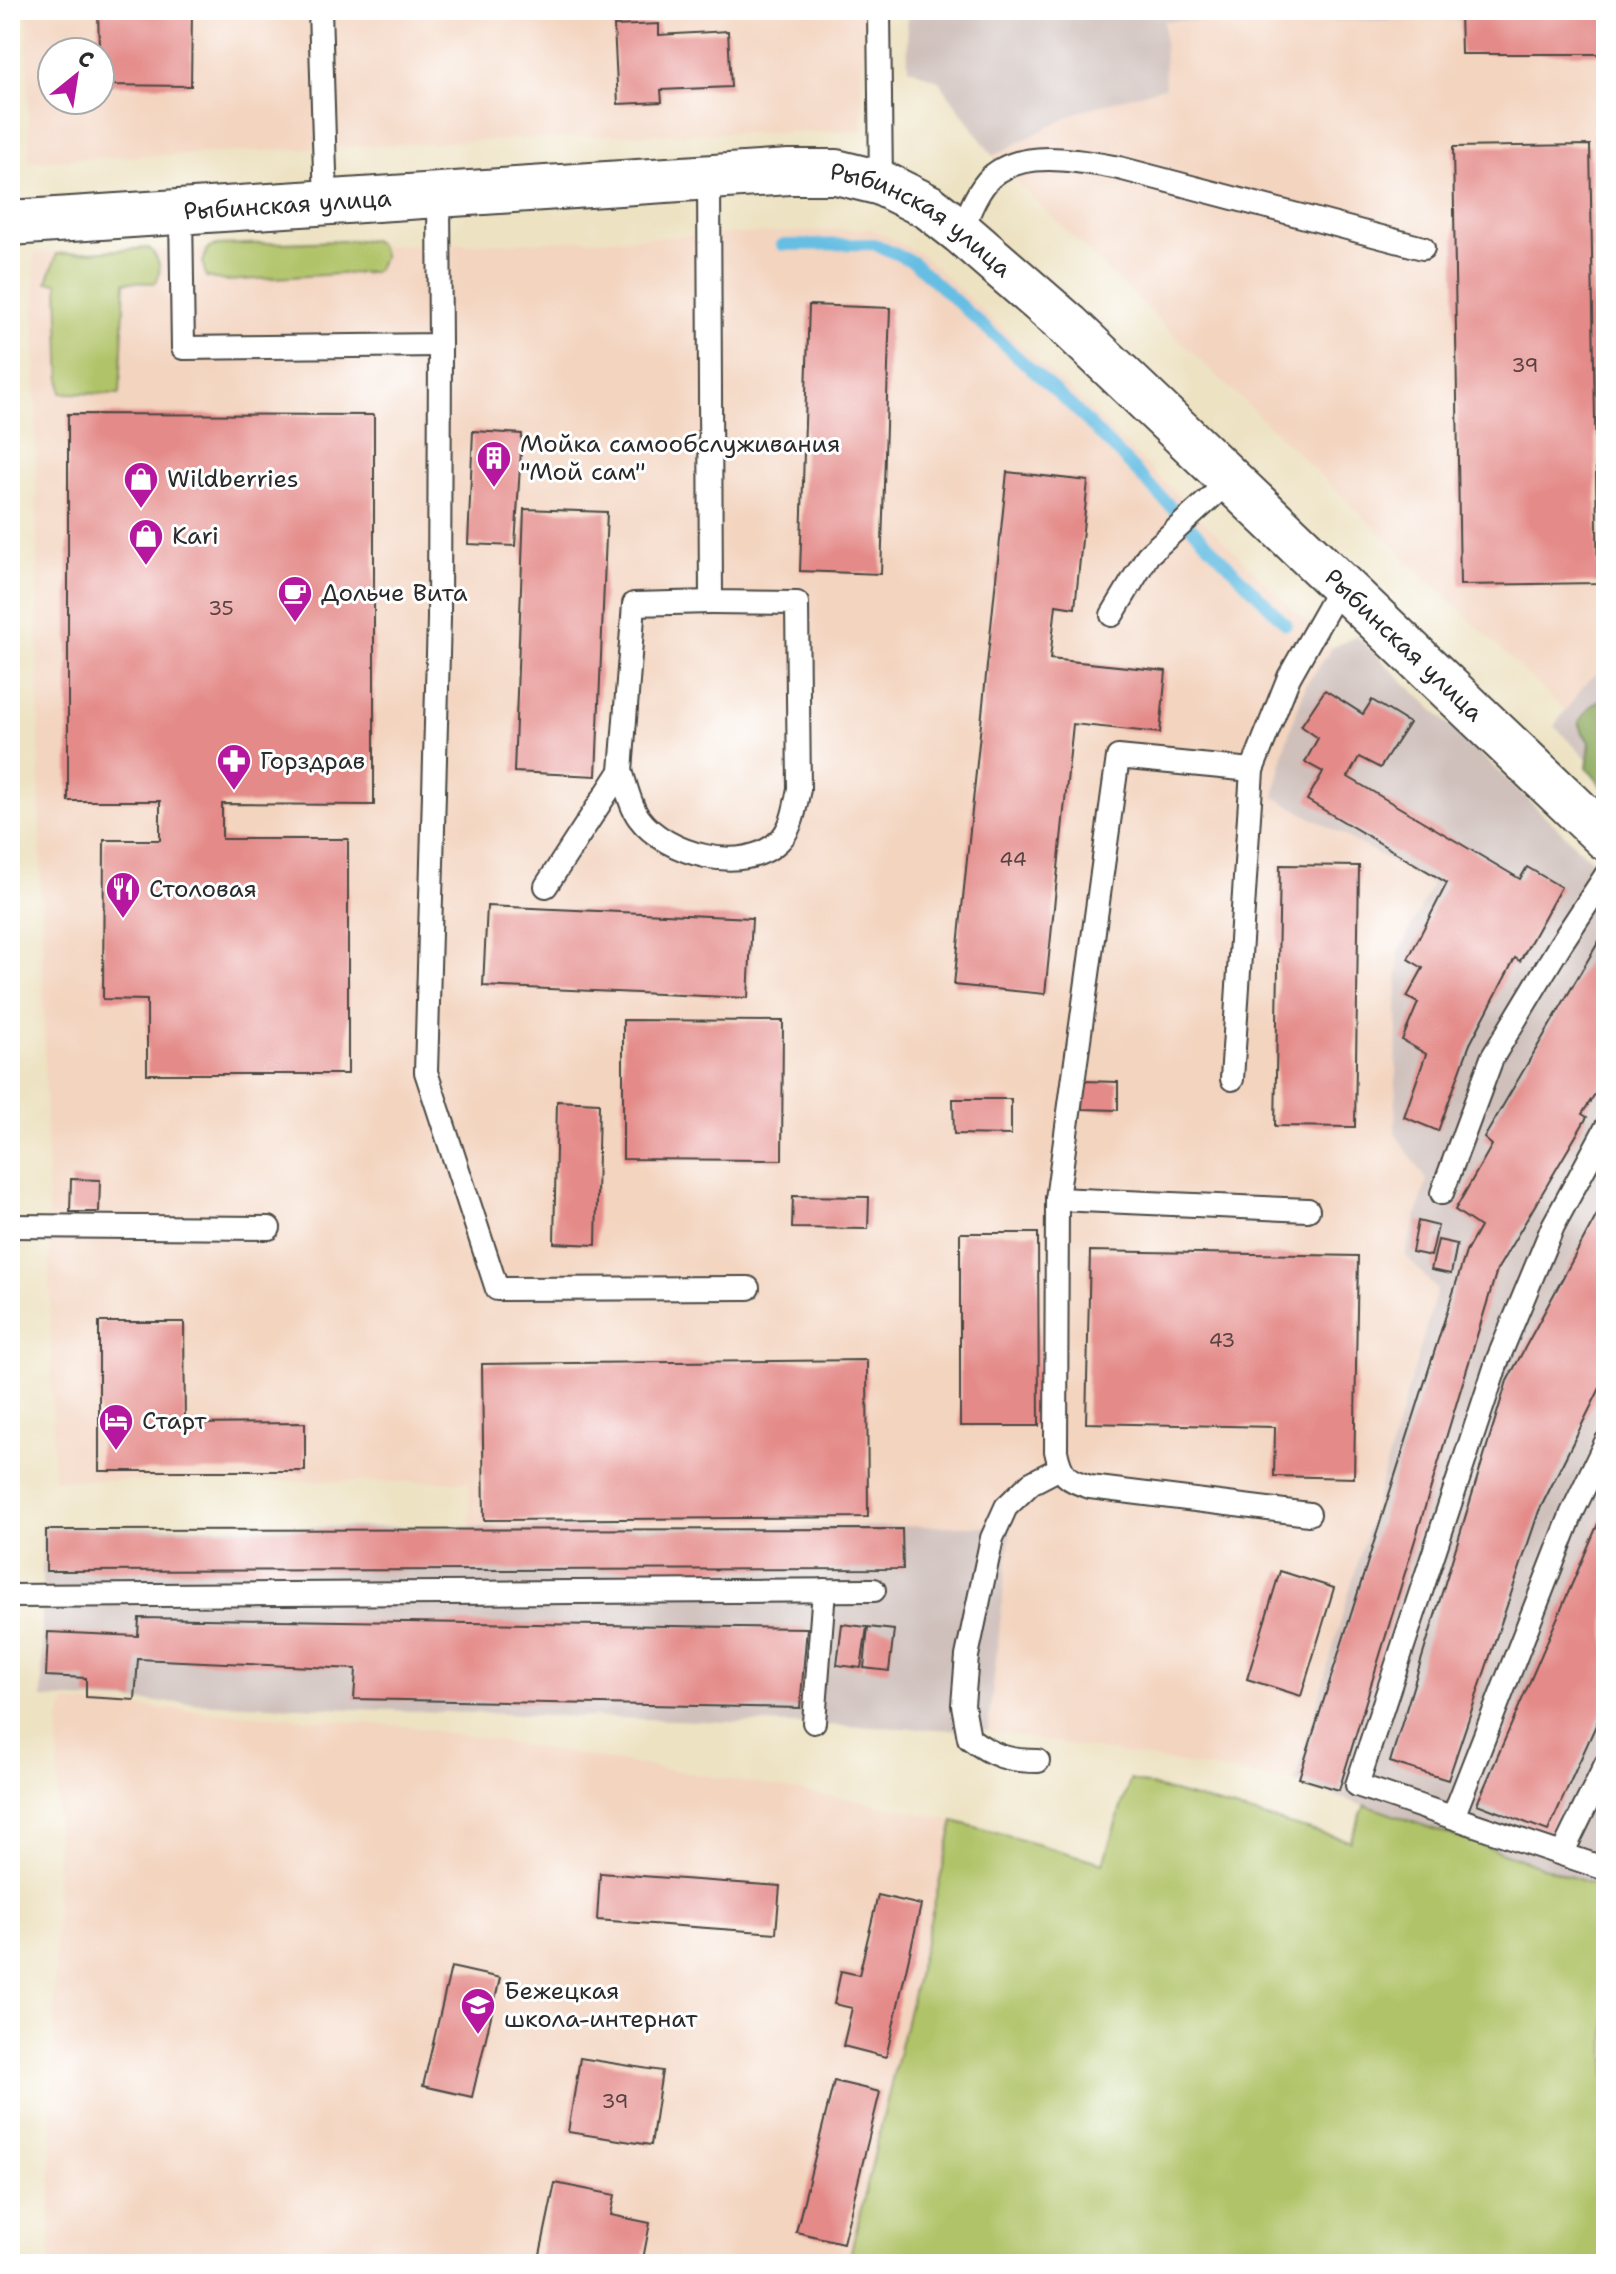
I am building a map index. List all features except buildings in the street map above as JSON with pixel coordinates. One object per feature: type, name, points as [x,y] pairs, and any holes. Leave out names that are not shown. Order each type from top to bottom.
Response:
[{"type":"main road","name":"Рыбинская улица","points":[[10,223],[709,177],[836,172],[881,183],[929,207],[1068,325],[1606,838]]},
{"type":"lane","points":[[320,10],[326,204]]},
{"type":"lane","points":[[879,10],[881,183]]},
{"type":"lane","points":[[961,232],[974,199],[992,177],[1014,164],[1083,162],[1119,168],[1423,248]]},
{"type":"lane","points":[[709,177],[711,602]]},
{"type":"lane","points":[[439,196],[439,619],[426,1072],[497,1289],[748,1288]]},
{"type":"lane","points":[[181,212],[183,348],[440,345]]},
{"type":"lane","points":[[1112,615],[1148,555],[1229,481]]},
{"type":"lane","points":[[1232,1079],[1252,770],[1289,677],[1341,585]]},
{"type":"lane","points":[[711,602],[797,603],[799,789],[792,819],[779,841],[754,855],[725,858],[694,854],[666,843],[638,817],[621,771],[634,604],[711,602]]},
{"type":"lane","points":[[1252,770],[1118,757],[1057,1199],[1056,1451],[1060,1468],[1071,1481],[1090,1487],[1309,1514]]},
{"type":"lane","points":[[546,886],[621,771]]},
{"type":"lane","points":[[1442,1193],[1492,1058],[1606,875]]},
{"type":"lane","points":[[1606,1128],[1553,1226],[1498,1359],[1357,1785],[1606,1869]]},
{"type":"lane","points":[[1057,1199],[1308,1210]]},
{"type":"lane","points":[[10,1226],[269,1228]]},
{"type":"lane","points":[[1453,1817],[1572,1513],[1606,1442]]},
{"type":"lane","points":[[1038,1761],[1012,1761],[987,1751],[969,1738],[963,1705],[967,1656],[992,1538],[1006,1507],[1031,1483],[1060,1468]]},
{"type":"lane","points":[[814,1722],[824,1590]]},
{"type":"lane","points":[[10,1596],[874,1590]]},
{"type":"lane","points":[[1562,1854],[1606,1764]]},
{"type":"shaded area","points":[[27,10],[864,10],[862,131],[611,135],[29,161]]},
{"type":"shaded area","points":[[907,10],[1606,10],[1606,20],[1164,21],[1165,87],[1080,111],[993,156],[938,80],[908,68]]},
{"type":"shaded area","points":[[1164,21],[1606,21],[1606,669],[1589,679],[1565,711],[1020,186],[993,156],[1080,111],[1164,87]]},
{"type":"shaded area","points":[[872,229],[921,254],[1086,405],[1332,648],[1306,685],[1285,745],[1274,797],[1432,884],[1398,955],[1395,1134],[1427,1180],[1405,1255],[1437,1290],[1294,1782],[988,1731],[1010,1526],[470,1526],[468,1482],[54,1480],[40,841],[34,253],[504,243]]},
{"type":"shaded area","points":[[1356,636],[1606,874],[1606,1889],[1294,1782],[1437,1290],[1405,1255],[1427,1180],[1395,1134],[1398,955],[1432,884],[1274,797],[1285,745],[1306,685],[1332,648]]},
{"type":"shaded area","points":[[1606,669],[1606,778],[1554,726],[1589,679]]},
{"type":"shaded area","points":[[1011,1526],[988,1731],[42,1698],[42,1527]]},
{"type":"shaded area","name":"Бежецкая школа-интернат","points":[[66,1702],[406,1726],[865,1802],[954,1821],[848,2264],[804,2264],[756,2251],[752,2264],[50,2264],[59,1721]]},
{"type":"green space","points":[[372,240],[378,243],[384,255],[373,272],[225,281],[206,277],[203,263],[207,249],[217,245]]},
{"type":"green space","points":[[149,248],[159,264],[156,283],[125,282],[120,394],[61,393],[58,283],[47,282],[57,254]]},
{"type":"green space","points":[[1606,695],[1606,791],[1587,768],[1590,743],[1579,722],[1589,708]]},
{"type":"green space","points":[[1130,1780],[1350,1841],[1365,1805],[1606,1889],[1606,2264],[848,2264],[954,1821],[1103,1863]]},
{"type":"waterway","points":[[782,245],[874,244],[913,262],[1075,409],[1179,515]]},
{"type":"waterway","points":[[1190,526],[1286,624]]},
{"type":"place","name":"Мойка самообслуживания \"Мой сам\"","points":[[494,489]]},
{"type":"place","name":"Wildberries","points":[[141,510]]},
{"type":"place","name":"Kari","points":[[146,567]]},
{"type":"place","name":"Дольче Вита","points":[[295,624]]},
{"type":"place","name":"Горздрав","points":[[234,792]]},
{"type":"place","name":"Столовая","points":[[123,920]]},
{"type":"place","name":"Старт","points":[[116,1452]]},
{"type":"place","name":"Бежецкая школа-интернат","points":[[478,2036]]}]
